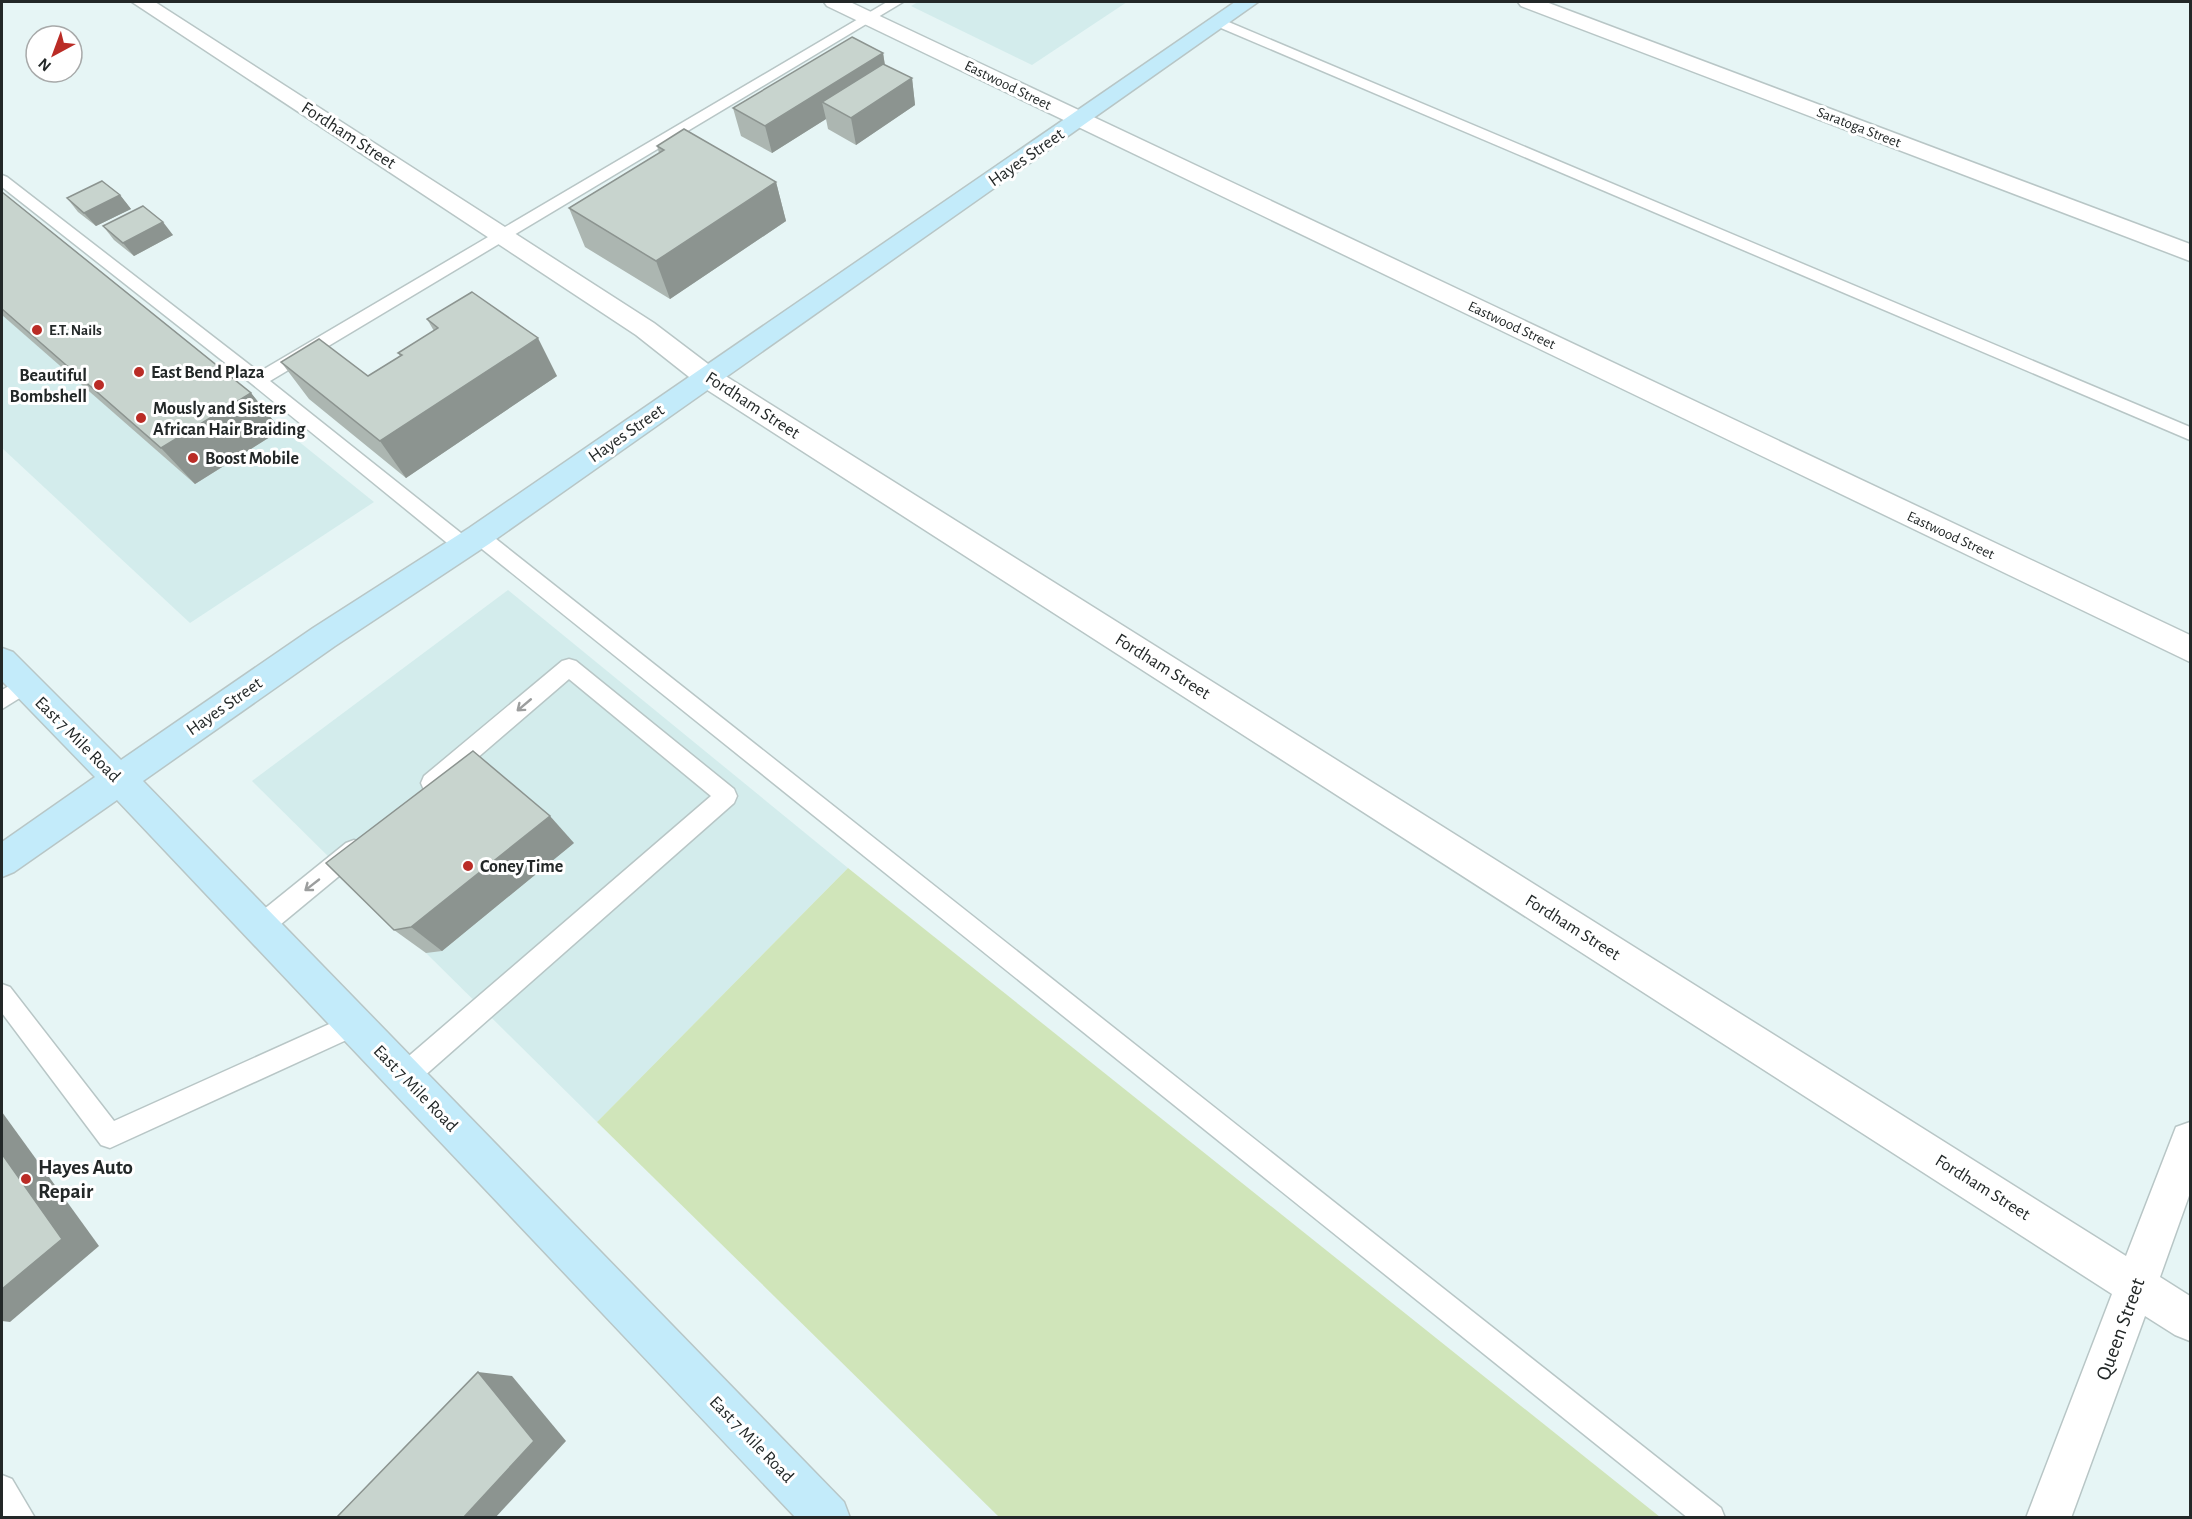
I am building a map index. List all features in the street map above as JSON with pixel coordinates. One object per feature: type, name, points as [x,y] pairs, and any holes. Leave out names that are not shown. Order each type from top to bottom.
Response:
[{"type":"street","name":"Fordham Street","points":[[142,2],[645,329],[707,377],[2190,1320]]},
{"type":"street","name":"Eastwood Street","points":[[834,2],[2190,649]]},
{"type":"street","name":"Hayes Street","points":[[2,861],[324,637],[471,541],[1248,2]]},
{"type":"street","name":"Saratoga Street","points":[[1528,2],[2190,253]]},
{"type":"street","name":"East 7 Mile Road","points":[[2,661],[13,693],[119,780],[356,1024],[828,1518]]},
{"type":"street","name":"Queen Street","points":[[2048,1518],[2190,1141]]},
{"type":"lane","points":[[258,381],[896,2]]},
{"type":"lane","points":[[1219,22],[2190,434]]},
{"type":"lane","points":[[2,180],[258,381],[471,541],[1711,1518]]},
{"type":"lane","points":[[405,1076],[726,796],[569,667],[415,798]]},
{"type":"lane","points":[[261,926],[370,837]]},
{"type":"lane","points":[[2,994],[110,1136],[356,1024]]},
{"type":"lane","points":[[2,1489],[21,1518]]},
{"type":"shaded area","points":[[918,2],[1127,2],[1032,65],[911,6]]},
{"type":"shaded area","name":"East Bend Plaza","points":[[2,203],[374,502],[190,623],[2,448]]},
{"type":"shaded area","points":[[508,590],[848,868],[597,1122],[252,781]]},
{"type":"green space","points":[[848,868],[1660,1517],[999,1517],[597,1122]]},
{"type":"building","points":[[852,37],[883,53],[765,126],[733,108]]},
{"type":"building","points":[[883,64],[912,78],[851,118],[822,102]]},
{"type":"building","points":[[684,129],[776,182],[656,261],[569,208],[664,150],[657,146]]},
{"type":"building","points":[[102,181],[120,195],[84,213],[67,198]]},
{"type":"building","name":"East Bend Plaza","points":[[2,192],[251,393],[161,448],[2,309]]},
{"type":"building","points":[[143,206],[163,222],[123,243],[103,226]]},
{"type":"building","points":[[472,292],[538,338],[380,441],[281,362],[319,339],[368,376],[402,355],[398,353],[438,328],[427,319]]},
{"type":"building","points":[[473,751],[550,816],[411,927],[394,930],[326,863]]},
{"type":"building","points":[[2,1154],[62,1239],[2,1289]]},
{"type":"building","points":[[478,1372],[534,1441],[463,1518],[336,1518]]},
{"type":"place","name":"E.T. Nails","points":[[37,330]]},
{"type":"place","name":"East Bend Plaza","points":[[139,372]]},
{"type":"place","name":"Beautiful Bombshell","points":[[99,385]]},
{"type":"place","name":"Mously and Sisters African Hair Braiding","points":[[141,418]]},
{"type":"place","name":"Boost Mobile","points":[[193,458]]},
{"type":"place","name":"Coney Time","points":[[468,866]]},
{"type":"place","name":"Hayes Auto Repair","points":[[26,1179]]}]
